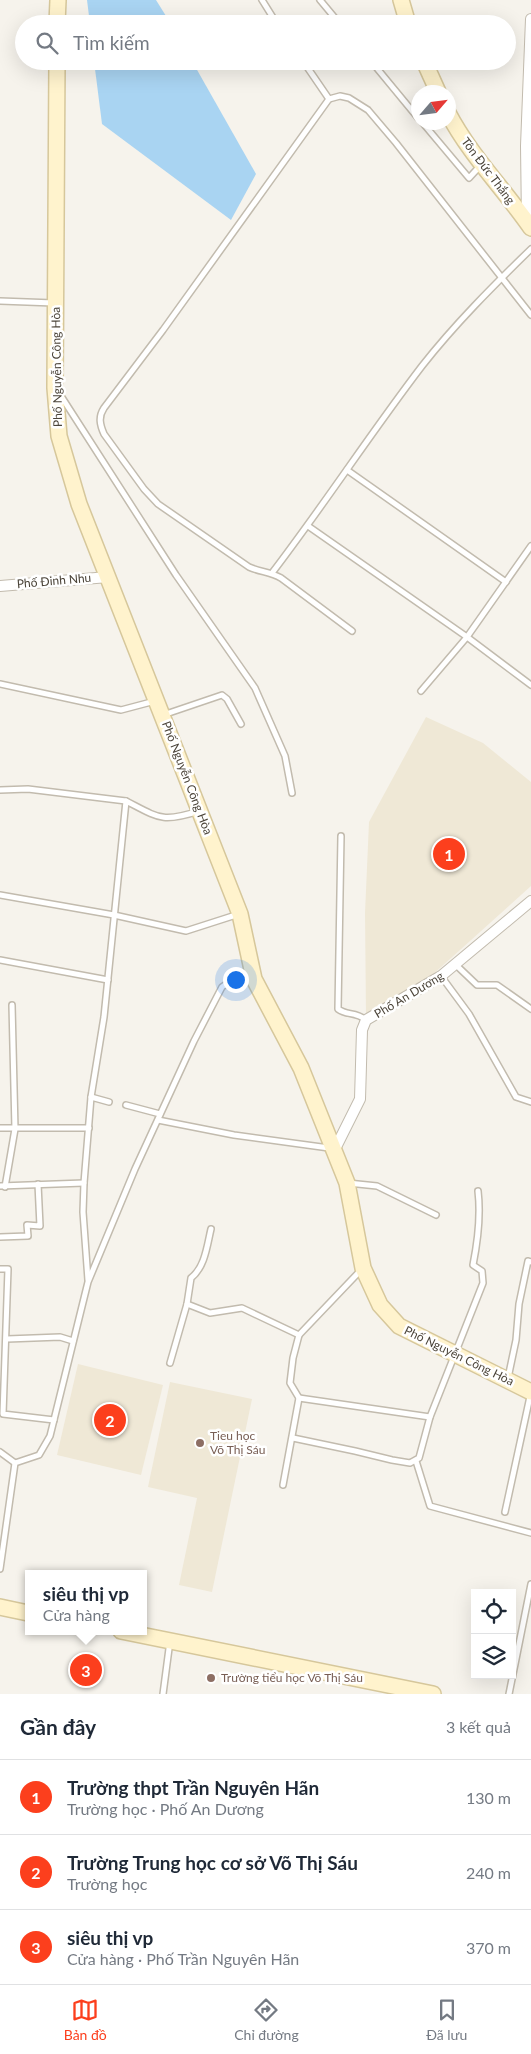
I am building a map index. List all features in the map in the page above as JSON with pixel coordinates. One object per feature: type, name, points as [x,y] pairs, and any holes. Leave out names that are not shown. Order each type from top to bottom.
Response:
[{"type":"street","points":[[57,15],[58,0]]},
{"type":"street","points":[[401,0],[405,15]]},
{"type":"street","points":[[529,225],[531,19]]},
{"type":"street","name":"Phố Nguyễn Công Hòa","points":[[57,70],[55,388],[59,436],[78,504],[240,914],[254,979],[301,1068],[348,1183],[363,1268],[380,1305],[398,1326],[531,1392]]},
{"type":"street","points":[[428,70],[435,85]]},
{"type":"street","name":"Tôn Đức Thắng","points":[[456,127],[482,165],[529,225]]},
{"type":"street","name":"Phố Đinh Nhu","points":[[0,586],[108,577]]},
{"type":"street","name":"Phố An Dương","points":[[335,1149],[360,1099],[362,1030],[366,1020],[441,976],[531,901]]},
{"type":"street","points":[[0,1607],[25,1612]]},
{"type":"street","points":[[141,1635],[433,1694]]},
{"type":"lane","points":[[262,0],[271,15]]},
{"type":"lane","points":[[320,0],[332,15]]},
{"type":"lane","points":[[308,70],[329,99]]},
{"type":"lane","points":[[378,70],[411,110]]},
{"type":"lane","points":[[352,631],[281,578],[272,573],[262,573],[249,567],[158,504],[144,489],[104,434],[100,426],[100,417],[104,408],[169,322],[329,99],[340,96],[348,98],[368,110],[531,314]]},
{"type":"lane","points":[[429,130],[469,178],[482,165]]},
{"type":"lane","points":[[272,573],[308,526],[423,365],[501,278],[531,249]]},
{"type":"lane","points":[[0,302],[55,303]]},
{"type":"lane","points":[[55,388],[176,575],[255,688],[285,756],[292,793]]},
{"type":"lane","points":[[347,470],[506,582]]},
{"type":"lane","points":[[308,526],[467,637],[531,685]]},
{"type":"lane","points":[[421,691],[467,637],[531,546]]},
{"type":"lane","points":[[0,684],[121,710],[156,700]]},
{"type":"lane","points":[[162,715],[222,695],[227,698],[241,724]]},
{"type":"lane","points":[[0,790],[28,789],[126,801],[154,815],[170,819],[199,811]]},
{"type":"lane","points":[[88,1282],[83,1212],[84,1183],[91,1097],[104,1017],[126,801]]},
{"type":"lane","points":[[341,836],[338,1009],[342,1013],[359,1015],[366,1020]]},
{"type":"lane","points":[[0,895],[114,915],[186,931],[240,914]]},
{"type":"lane","points":[[0,960],[108,980]]},
{"type":"lane","points":[[456,965],[477,985],[497,985],[531,1009]]},
{"type":"lane","points":[[441,976],[470,1014],[516,1097],[531,1102]]},
{"type":"lane","points":[[15,1463],[39,1455],[50,1436],[88,1282],[134,1169],[194,1041],[222,987],[232,980],[254,979]]},
{"type":"lane","points":[[12,1005],[15,1129],[3,1187],[84,1183]]},
{"type":"lane","points":[[91,1097],[109,1102]]},
{"type":"lane","points":[[126,1105],[160,1114]]},
{"type":"lane","points":[[158,1120],[234,1135],[335,1149]]},
{"type":"lane","points":[[0,1128],[89,1128]]},
{"type":"lane","points":[[348,1183],[377,1186],[436,1215]]},
{"type":"lane","points":[[0,1237],[28,1236],[27,1225],[40,1226],[38,1184]]},
{"type":"lane","points":[[293,1438],[410,1463],[419,1458],[430,1417],[483,1283],[482,1271],[473,1265],[479,1236],[480,1208],[478,1191]]},
{"type":"lane","points":[[170,1364],[187,1304],[191,1278],[198,1272],[210,1230]]},
{"type":"lane","points":[[507,1381],[516,1340],[519,1304],[528,1261],[531,1262]]},
{"type":"lane","points":[[283,1485],[299,1398],[290,1384],[293,1358],[299,1335],[363,1268]]},
{"type":"lane","points":[[0,1269],[8,1269],[3,1414],[54,1420]]},
{"type":"lane","points":[[187,1304],[210,1313],[242,1308],[299,1335]]},
{"type":"lane","points":[[0,1312],[7,1312]]},
{"type":"lane","points":[[6,1339],[60,1337],[73,1341]]},
{"type":"lane","points":[[505,1512],[531,1392]]},
{"type":"lane","points":[[299,1398],[430,1417]]},
{"type":"lane","points":[[0,1452],[15,1463]]},
{"type":"lane","points":[[416,1461],[430,1506],[531,1533]]},
{"type":"lane","points":[[0,1569],[15,1463]]},
{"type":"lane","points":[[510,1694],[531,1584]]},
{"type":"lane","points":[[163,1694],[170,1641]]},
{"type":"shaded area","points":[[426,717],[483,743],[531,782],[531,886],[430,977],[366,1015],[365,913],[369,822]]},
{"type":"shaded area","points":[[78,1364],[163,1385],[141,1475],[57,1455]]},
{"type":"shaded area","name":"Tieu học Võ Thị Sáu","points":[[170,1382],[252,1399],[212,1592],[179,1585],[197,1498],[148,1487]]},
{"type":"water","points":[[87,0],[156,0],[165,15],[89,15]]},
{"type":"water","points":[[95,70],[197,70],[256,174],[231,220],[102,124]]},
{"type":"place","name":"Trường thpt Trần Nguyên Hãn","points":[[449,854]]},
{"type":"place","name":"Trường Trung học cơ sở Võ Thị Sáu","points":[[110,1420]]},
{"type":"place","name":"Tieu học Võ Thị Sáu","points":[[200,1443]]},
{"type":"place","name":"siêu thị vp","points":[[86,1670]]},
{"type":"place","name":"Trường tiểu học Võ Thị Sáu","points":[[211,1678]]}]
